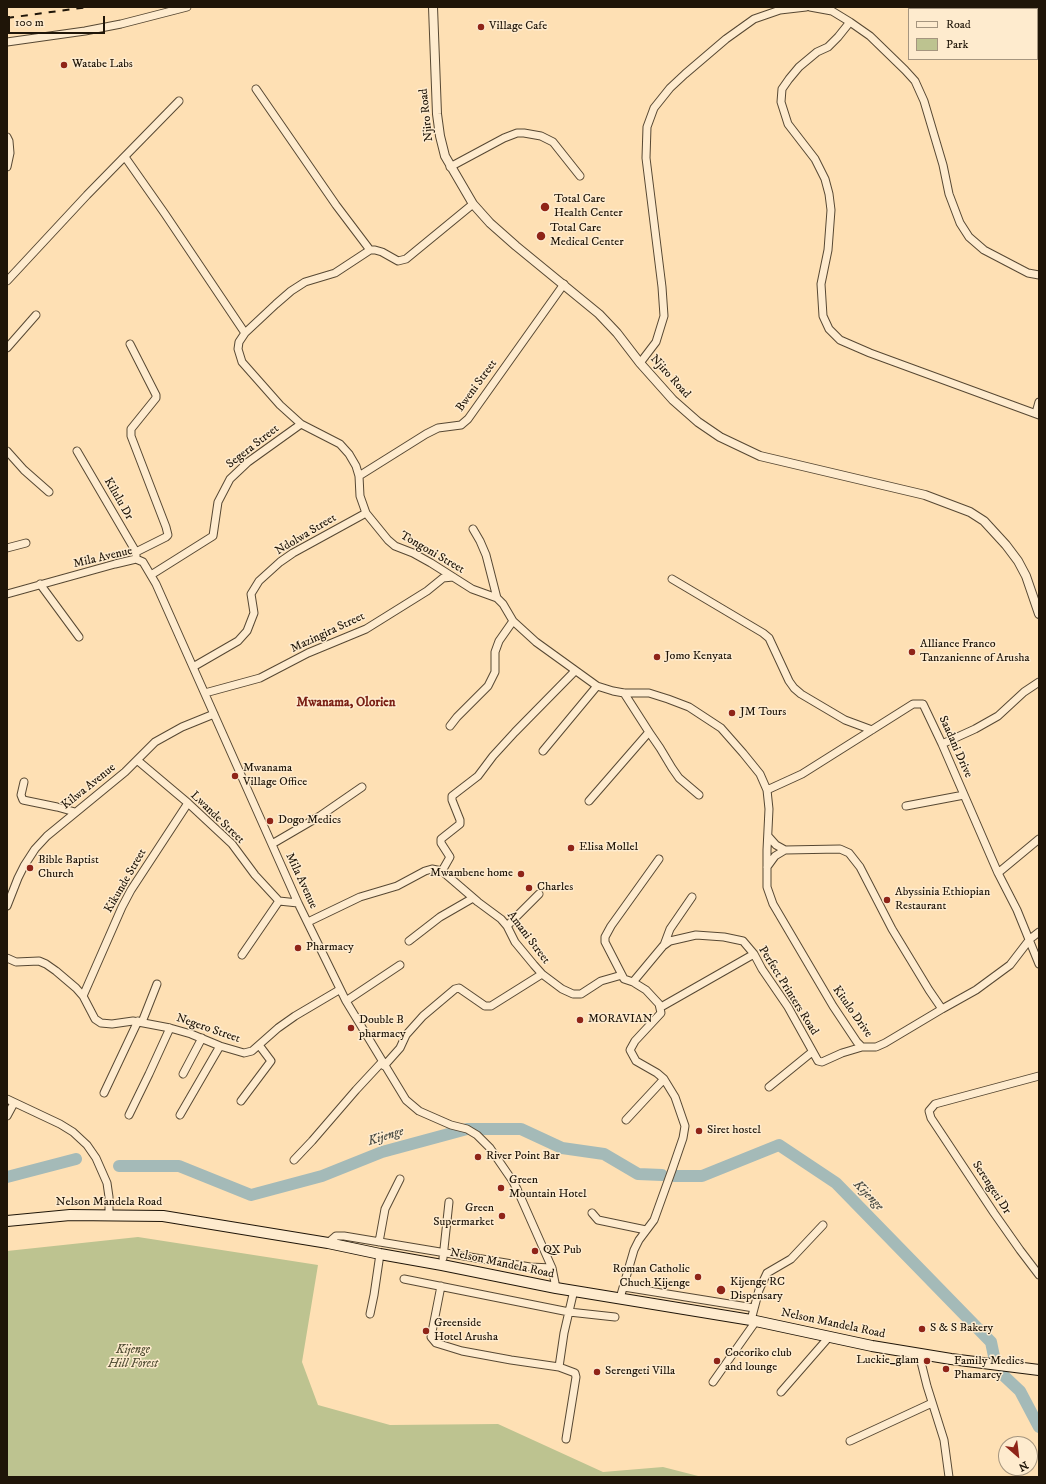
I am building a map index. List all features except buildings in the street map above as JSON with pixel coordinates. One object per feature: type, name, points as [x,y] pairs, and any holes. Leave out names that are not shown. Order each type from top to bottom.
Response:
[{"type":"main road","name":"Nelson Mandela Road","points":[[7,1221],[70,1215],[163,1216],[328,1243],[380,1254],[442,1264],[556,1288],[754,1321],[919,1354],[1039,1370]]},
{"type":"street","points":[[7,42],[85,31],[121,24],[187,7]]},
{"type":"street","name":"Njiro Road","points":[[432,7],[437,114],[445,156],[450,167],[473,204],[490,223],[599,314],[617,333],[640,363],[673,400],[698,422],[720,437],[760,456],[925,495],[970,512],[984,521],[1006,544],[1018,561],[1030,588],[1039,614]]},
{"type":"street","points":[[640,363],[656,342],[664,316],[662,287],[646,158],[647,127],[654,108],[670,88],[684,74],[726,39],[754,19],[780,10],[806,7]]},
{"type":"street","points":[[810,7],[832,11],[870,36],[915,81],[924,101],[943,165],[949,194],[960,223],[969,237],[984,250],[1028,273],[1039,275]]},
{"type":"street","points":[[850,22],[828,47],[817,52],[799,67],[788,79],[782,89],[781,102],[788,124],[814,158],[825,179],[829,194],[831,210],[828,250],[821,284],[823,316],[829,329],[840,340],[870,353],[1037,414],[1039,402]]},
{"type":"street","points":[[256,89],[336,205],[370,250]]},
{"type":"street","points":[[7,281],[179,101]]},
{"type":"street","points":[[450,167],[517,133],[532,134],[548,138],[554,142],[580,176]]},
{"type":"street","points":[[7,137],[9,141],[10,153],[7,167]]},
{"type":"street","points":[[125,157],[165,214],[244,333],[291,291],[305,282],[335,272],[370,250],[382,252],[398,261],[406,259],[473,204]]},
{"type":"street","name":"Bweni Street","points":[[359,476],[426,434],[438,428],[461,425],[468,419],[564,284]]},
{"type":"street","points":[[7,348],[36,315]]},
{"type":"street","name":"Tongoni Street","points":[[244,333],[239,342],[238,349],[242,362],[280,405],[302,424],[340,444],[349,454],[356,466],[359,476],[360,496],[366,512],[388,540],[395,546],[413,554],[472,589],[497,598]]},
{"type":"street","points":[[130,344],[156,395],[156,398],[151,405],[131,429],[131,436],[168,535],[136,556]]},
{"type":"street","name":"Segera Street","points":[[151,575],[213,536],[218,502],[230,479],[248,462],[302,424]]},
{"type":"street","points":[[7,451],[24,470],[48,492]]},
{"type":"street","name":"Kilulu Dr","points":[[76,451],[136,556]]},
{"type":"street","name":"Ndolwa Street","points":[[193,667],[238,641],[247,631],[254,613],[251,594],[259,581],[280,562],[293,553],[366,512]]},
{"type":"street","points":[[473,529],[486,555],[497,598],[503,604],[514,622],[536,642],[597,686],[624,693],[649,693],[689,707],[706,717],[721,728],[743,752],[760,774],[766,790]]},
{"type":"street","points":[[7,548],[26,543]]},
{"type":"street","name":"Mila Avenue","points":[[7,594],[136,556],[143,562],[151,575],[298,903],[339,990],[406,1100],[419,1111],[451,1125],[467,1129],[477,1135],[490,1148],[512,1180],[552,1268],[556,1288]]},
{"type":"street","name":"Mazingira Street","points":[[205,693],[260,678],[308,653],[366,629],[427,591],[443,578],[453,577]]},
{"type":"street","points":[[672,579],[763,633],[768,638],[789,681],[794,688],[816,703],[846,720],[872,730]]},
{"type":"street","points":[[40,584],[79,637]]},
{"type":"street","points":[[450,726],[488,686],[494,672],[495,652],[498,641],[514,622]]},
{"type":"street","points":[[308,922],[360,898],[397,886],[425,871],[432,869],[442,871],[450,856],[441,843],[441,839],[460,824],[452,796],[478,776],[506,742],[575,671]]},
{"type":"street","points":[[942,744],[975,729],[998,716],[1024,692],[1039,682]]},
{"type":"street","points":[[543,751],[597,686]]},
{"type":"street","points":[[624,693],[679,778],[699,795]]},
{"type":"street","name":"Saadani Drive","points":[[766,790],[802,774],[913,704],[923,704],[998,873],[1030,939],[1039,964]]},
{"type":"street","name":"Kilwa Avenue","points":[[7,906],[18,878],[35,849],[75,812],[137,760],[148,748],[164,736],[182,726],[214,714]]},
{"type":"street","points":[[589,801],[649,732]]},
{"type":"street","name":"Lwande Street","points":[[137,760],[188,803],[232,844],[255,875],[279,901]]},
{"type":"street","points":[[24,782],[20,795],[23,800],[75,812]]},
{"type":"street","points":[[272,844],[320,816],[362,787]]},
{"type":"street","name":"Kitulo Drive","points":[[766,790],[770,809],[767,867],[768,887],[773,904],[833,1006],[862,1047],[876,1047],[885,1043],[976,990],[996,976],[1018,956],[1030,939],[1039,932]]},
{"type":"street","points":[[906,806],[964,795]]},
{"type":"street","name":"Kikunde Street","points":[[83,996],[131,890],[188,803]]},
{"type":"street","points":[[768,836],[776,845],[784,850]]},
{"type":"street","points":[[998,873],[1039,839]]},
{"type":"street","points":[[767,867],[775,856],[784,850],[840,849],[849,853],[860,867],[892,929],[942,1009]]},
{"type":"street","points":[[620,1298],[634,1250],[654,1220],[683,1138],[685,1126],[675,1097],[664,1079],[657,1073],[636,1061],[630,1050],[634,1041],[661,1013],[661,1007],[646,990],[634,982],[624,979],[607,945],[605,937],[611,926],[659,859]]},
{"type":"street","name":"Amani Street","points":[[442,871],[473,898],[494,912],[507,926],[516,942],[542,974],[562,990],[573,994],[581,994],[601,981],[622,975]]},
{"type":"street","points":[[507,926],[539,894]]},
{"type":"street","points":[[663,946],[670,928],[692,897]]},
{"type":"street","points":[[409,941],[440,917],[473,898]]},
{"type":"street","points":[[242,955],[279,901],[298,903]]},
{"type":"street","name":"Perfect Printers Road","points":[[634,982],[663,946],[670,941],[696,935],[724,937],[743,941],[754,954],[762,969],[788,1007],[818,1061],[822,1062],[842,1053],[862,1047]]},
{"type":"street","points":[[661,1007],[754,954]]},
{"type":"street","name":"Negero Street","points":[[7,958],[14,962],[39,961],[46,964],[69,981],[83,996],[98,1022],[107,1024],[140,1022],[170,1028],[202,1038],[220,1046],[248,1053],[295,1016],[339,990]]},
{"type":"street","points":[[346,1001],[400,965]]},
{"type":"street","points":[[294,1160],[356,1090],[400,1048],[406,1035],[423,1016],[455,989],[459,988],[485,1006],[491,1006],[542,974]]},
{"type":"street","points":[[104,1093],[140,1022],[157,984]]},
{"type":"street","points":[[129,1115],[170,1028]]},
{"type":"street","points":[[183,1074],[202,1038]]},
{"type":"street","points":[[241,1101],[271,1061],[259,1045]]},
{"type":"street","points":[[180,1115],[220,1046]]},
{"type":"street","points":[[769,1087],[812,1052]]},
{"type":"street","name":"Serengeti Dr","points":[[1039,1076],[935,1104],[929,1110],[931,1118],[994,1213],[1039,1275]]},
{"type":"street","points":[[626,1120],[664,1079]]},
{"type":"street","points":[[7,1099],[60,1124],[73,1132],[87,1145],[96,1158],[107,1183],[109,1215]]},
{"type":"street","points":[[7,1116],[14,1103]]},
{"type":"street","points":[[379,1242],[385,1209],[400,1179]]},
{"type":"street","points":[[442,1264],[449,1202]]},
{"type":"street","points":[[592,1213],[598,1220],[646,1230]]},
{"type":"street","points":[[713,1382],[754,1321],[754,1308],[759,1290],[768,1273],[791,1259],[823,1225]]},
{"type":"street","points":[[328,1243],[336,1236],[344,1236],[444,1254],[530,1267],[552,1268]]},
{"type":"street","points":[[370,1314],[380,1254]]},
{"type":"street","points":[[404,1278],[569,1312],[616,1318]]},
{"type":"street","points":[[441,1286],[430,1337],[436,1344],[462,1351],[559,1367],[575,1373],[576,1377],[566,1440]]},
{"type":"street","points":[[624,1287],[754,1308]]},
{"type":"street","points":[[559,1367],[574,1290]]},
{"type":"street","points":[[781,1392],[829,1337]]},
{"type":"street","points":[[919,1354],[922,1370],[944,1440],[950,1477]]},
{"type":"street","points":[[850,1440],[932,1403]]},
{"type":"green space","name":"Kijenge Hill Forest","points":[[138,1237],[318,1265],[302,1362],[318,1405],[390,1425],[498,1424],[603,1472],[663,1467],[702,1477],[7,1477],[7,1251]]},
{"type":"waterway","name":"Kijenge","points":[[119,1166],[179,1166],[251,1195],[322,1176],[382,1152],[467,1129],[521,1129],[562,1148],[604,1154],[638,1174],[662,1175]]},
{"type":"waterway","name":"Kijenge","points":[[674,1176],[702,1176],[779,1145],[836,1183],[991,1342],[995,1361]]},
{"type":"waterway","points":[[7,1177],[76,1159]]},
{"type":"waterway","points":[[1003,1375],[1020,1391],[1039,1427]]},
{"type":"railway","points":[[7,18],[88,7]]},
{"type":"place","name":"Village Cafe","points":[[481,27]]},
{"type":"place","name":"Watabe Labs","points":[[64,65]]},
{"type":"place","name":"Total Care Health Center","points":[[545,207]]},
{"type":"place","name":"Total Care Medical Center","points":[[541,236]]},
{"type":"place","name":"Alliance Franco Tanzanienne of Arusha","points":[[912,652]]},
{"type":"place","name":"Jomo Kenyata","points":[[657,657]]},
{"type":"place","name":"JM Tours","points":[[732,713]]},
{"type":"place","name":"Mwanama Village Office","points":[[235,776]]},
{"type":"place","name":"Dogo Medics","points":[[270,821]]},
{"type":"place","name":"Elisa Mollel","points":[[571,848]]},
{"type":"place","name":"Bible Baptist Church","points":[[30,868]]},
{"type":"place","name":"Mwambene home","points":[[521,874]]},
{"type":"place","name":"Charles","points":[[529,888]]},
{"type":"place","name":"Abyssinia Ethiopian Restaurant","points":[[887,900]]},
{"type":"place","name":"Pharmacy","points":[[298,948]]},
{"type":"place","name":"MORAVIAN","points":[[580,1020]]},
{"type":"place","name":"Double B pharmacy","points":[[351,1028]]},
{"type":"place","name":"Siret hostel","points":[[699,1131]]},
{"type":"place","name":"River Point Bar","points":[[478,1157]]},
{"type":"place","name":"Green Mountain Hotel","points":[[501,1188]]},
{"type":"place","name":"Green Supermarket","points":[[502,1216]]},
{"type":"place","name":"QX Pub","points":[[535,1251]]},
{"type":"place","name":"Roman Catholic Chuch Kijenge","points":[[698,1277]]},
{"type":"place","name":"Kijenge RC Dispensary","points":[[721,1290]]},
{"type":"place","name":"S & S Bakery","points":[[922,1329]]},
{"type":"place","name":"Greenside Hotel Arusha","points":[[426,1331]]},
{"type":"place","name":"Cocoriko club and lounge","points":[[717,1361]]},
{"type":"place","name":"Luckie_glam","points":[[927,1361]]},
{"type":"place","name":"Family Medics Phamarcy","points":[[946,1369]]},
{"type":"place","name":"Serengeti Villa","points":[[597,1372]]},
{"type":"district","name":"Mwanama, Olorien","points":[[346,703]]}]
